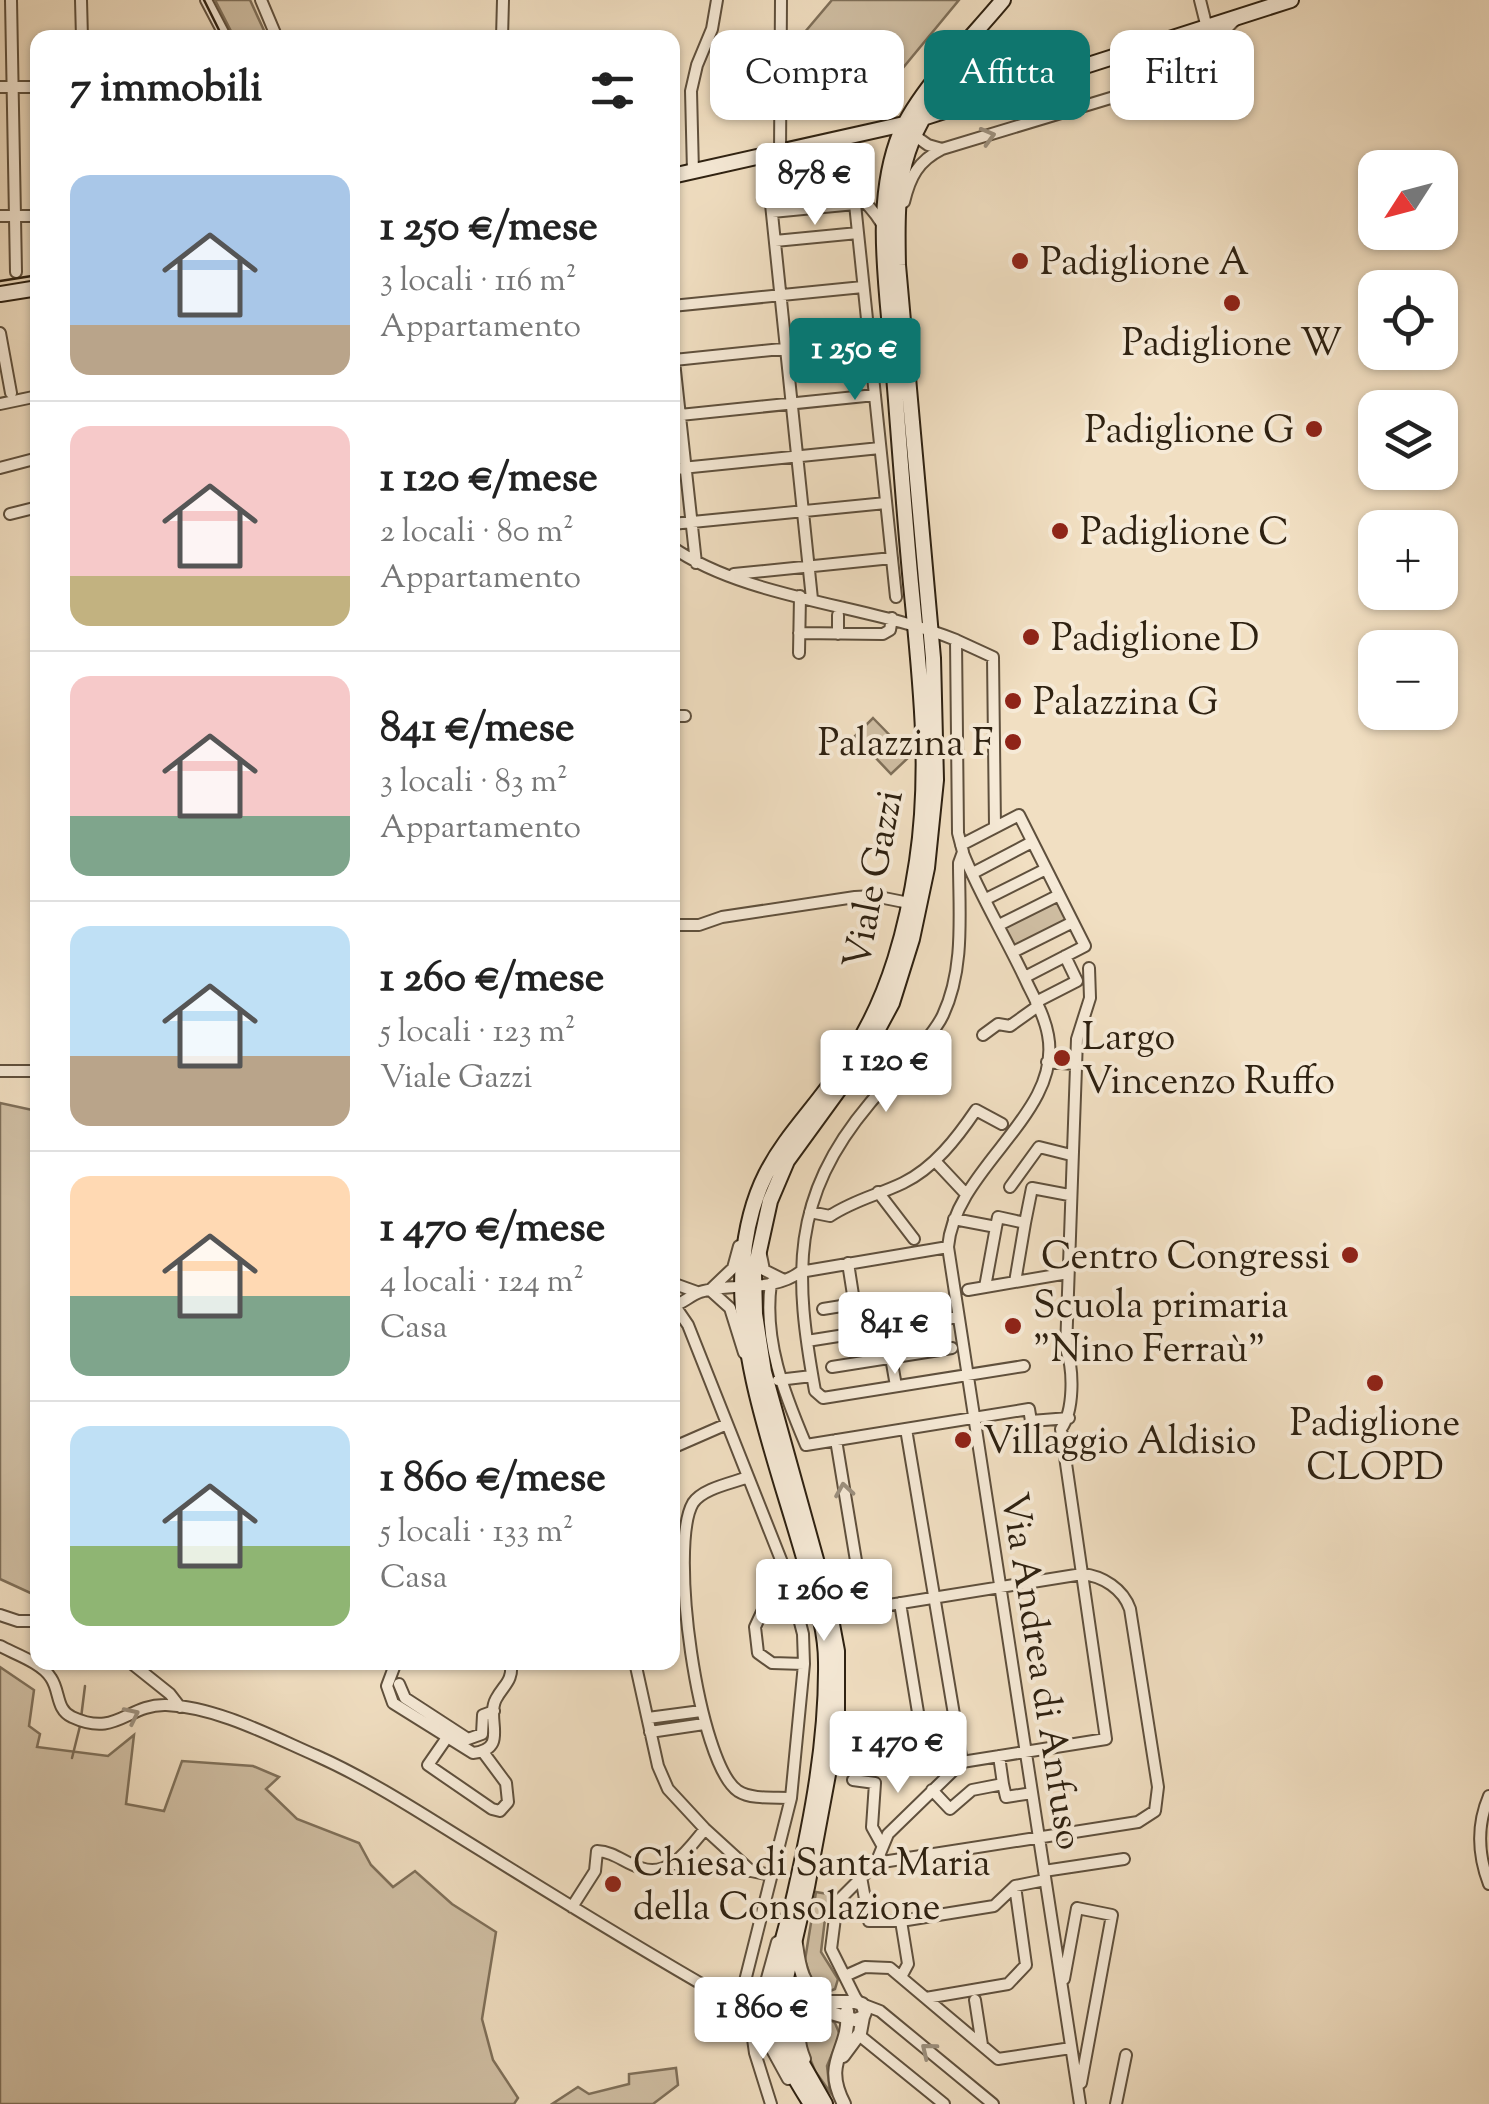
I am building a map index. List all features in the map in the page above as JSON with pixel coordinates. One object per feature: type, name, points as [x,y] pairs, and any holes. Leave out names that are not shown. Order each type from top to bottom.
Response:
[{"type":"main road","name":"Viale Gazzi","points":[[827,2104],[797,2059],[788,2034],[784,1983],[832,1753],[838,1650],[764,1372],[748,1286],[770,1201],[787,1162],[810,1125],[855,1068],[878,1032],[897,990],[927,868],[936,780],[884,228],[890,171],[909,130],[1003,0]]},
{"type":"main road","name":"Viale Gazzi","points":[[808,2104],[781,2050],[785,2003],[777,1963],[821,1752],[826,1652],[818,1607],[752,1374],[745,1332],[746,1232],[756,1196],[775,1154],[847,1062],[874,1014],[894,965],[909,904],[924,779],[923,627],[898,265],[901,174],[909,130],[1016,0]]},
{"type":"main road","points":[[1218,30],[1237,18],[1291,0]]},
{"type":"main road","points":[[920,119],[1110,64]]},
{"type":"main road","points":[[680,174],[909,130]]},
{"type":"main road","points":[[0,294],[30,289]]},
{"type":"street","points":[[11,0],[16,272]]},
{"type":"street","points":[[81,0],[82,30]]},
{"type":"street","points":[[206,0],[222,30]]},
{"type":"street","points":[[260,0],[273,30]]},
{"type":"street","points":[[502,30],[503,0]]},
{"type":"street","points":[[693,172],[691,91],[712,29],[717,0]]},
{"type":"street","points":[[781,0],[772,212],[812,599]]},
{"type":"street","points":[[1200,0],[1208,30]]},
{"type":"street","points":[[0,87],[30,86]]},
{"type":"street","points":[[897,216],[916,169],[929,155],[1110,98]]},
{"type":"street","points":[[909,130],[942,149]]},
{"type":"street","points":[[773,154],[778,172],[798,186],[860,196],[884,228]]},
{"type":"street","points":[[772,212],[854,204],[896,597]]},
{"type":"street","points":[[0,216],[30,216]]},
{"type":"street","points":[[775,242],[858,233]]},
{"type":"street","points":[[680,305],[863,286]]},
{"type":"street","points":[[0,333],[11,392]]},
{"type":"street","points":[[680,359],[869,340]]},
{"type":"street","points":[[696,563],[680,414],[874,395]]},
{"type":"street","points":[[0,404],[30,398]]},
{"type":"street","points":[[680,468],[880,448]]},
{"type":"street","points":[[0,468],[30,460]]},
{"type":"street","points":[[680,523],[886,503]]},
{"type":"street","points":[[10,514],[30,510]]},
{"type":"street","points":[[680,552],[727,575],[923,627],[993,657],[994,828]]},
{"type":"street","points":[[727,575],[892,558]]},
{"type":"street","points":[[799,653],[800,596]]},
{"type":"street","points":[[838,615],[838,634]]},
{"type":"street","points":[[799,633],[883,634],[890,630],[892,618]]},
{"type":"street","points":[[956,640],[962,848],[954,986],[936,1026],[845,1133],[822,1174],[810,1212],[800,1272],[806,1342],[815,1390],[822,1398],[1024,1366]]},
{"type":"street","points":[[962,848],[1019,815],[1085,946],[1024,977]]},
{"type":"street","points":[[973,872],[1032,842]]},
{"type":"street","points":[[962,848],[1037,1004],[1048,1036],[1048,1062],[1075,1064]]},
{"type":"street","points":[[986,899],[1046,869]]},
{"type":"street","points":[[1000,925],[1059,895]]},
{"type":"street","points":[[680,925],[699,925],[854,897],[874,896],[909,904]]},
{"type":"street","points":[[1013,952],[1073,922]]},
{"type":"street","points":[[983,1035],[998,1024],[1010,1026],[1037,1004],[1077,981],[1065,956]]},
{"type":"street","points":[[944,2104],[859,2035],[846,1981],[831,1948],[835,1907],[876,1863],[893,1828],[962,1762],[1106,1739],[1061,1430],[1069,1418],[1070,1358],[1066,1349],[1075,1064],[1078,1028],[1090,998],[1088,968]]},
{"type":"street","name":"Via Andrea di Anfuso","points":[[1048,1062],[1033,1102],[966,1193],[954,1218],[948,1247],[1079,2099]]},
{"type":"street","points":[[0,1070],[30,1071]]},
{"type":"street","points":[[810,1212],[830,1216],[851,1202],[905,1182],[958,1137],[976,1110],[1002,1124]]},
{"type":"street","points":[[785,1280],[764,1270],[761,1257],[776,1201],[810,1125]]},
{"type":"street","points":[[1010,1187],[1039,1146],[1070,1155]]},
{"type":"street","points":[[935,1160],[966,1193]]},
{"type":"street","points":[[1014,1282],[1032,1188],[1069,1195]]},
{"type":"street","points":[[878,1192],[914,1239]]},
{"type":"street","points":[[954,1218],[996,1227]]},
{"type":"street","points":[[986,1287],[998,1218],[1026,1222]]},
{"type":"street","points":[[710,1290],[733,1268],[746,1232]]},
{"type":"street","points":[[680,1294],[771,1283],[800,1272],[948,1247]]},
{"type":"street","points":[[848,1264],[859,1333]]},
{"type":"street","points":[[968,1290],[1068,1273]]},
{"type":"street","points":[[754,1314],[771,1283]]},
{"type":"street","points":[[771,1283],[768,1305],[778,1380],[806,1445],[1030,1408],[1031,1421],[1069,1418]]},
{"type":"street","points":[[710,1290],[730,1308],[752,1374]]},
{"type":"street","points":[[680,1303],[794,1594],[802,1634],[804,1664],[791,1798],[746,1969],[746,2001],[771,2104]]},
{"type":"street","points":[[823,1309],[854,1304]]},
{"type":"street","points":[[806,1342],[958,1318]]},
{"type":"street","points":[[886,1329],[896,1386]]},
{"type":"street","points":[[832,1367],[952,1348]]},
{"type":"street","points":[[778,1380],[812,1376]]},
{"type":"street","points":[[680,1445],[727,1424]]},
{"type":"street","points":[[906,1428],[962,1762]]},
{"type":"street","points":[[836,1440],[864,1609],[1082,1574],[1098,1576],[1119,1591],[1128,1604],[1158,1802],[1155,1812],[1143,1821],[876,1863]]},
{"type":"street","points":[[748,1477],[702,1495],[692,1506],[684,1561],[687,1613],[704,1724],[726,1776],[734,1788],[751,1796],[791,1798]]},
{"type":"street","points":[[900,1603],[924,1749]]},
{"type":"street","points":[[680,1612],[687,1613]]},
{"type":"street","points":[[762,1612],[754,1626],[758,1653],[772,1663],[804,1664]]},
{"type":"street","points":[[680,1616],[687,1613]]},
{"type":"street","points":[[0,1616],[30,1621]]},
{"type":"street","points":[[0,1646],[30,1664]]},
{"type":"street","points":[[41,1670],[48,1674],[63,1711],[80,1720],[112,1724],[147,1707],[180,1707],[240,1724],[355,1774],[724,1997],[880,2011],[993,2104]]},
{"type":"street","points":[[140,1670],[180,1707]]},
{"type":"street","points":[[393,1670],[387,1686],[393,1703],[468,1752],[483,1752],[491,1745],[495,1735],[495,1701],[510,1682],[509,1670]]},
{"type":"street","points":[[638,1670],[664,1783],[701,1825],[751,1871]]},
{"type":"street","points":[[399,1684],[404,1698],[468,1739],[482,1734],[483,1715],[494,1710]]},
{"type":"street","points":[[648,1718],[701,1711]]},
{"type":"street","points":[[650,1732],[704,1724]]},
{"type":"street","points":[[446,1739],[428,1764],[500,1811],[508,1802],[506,1782],[483,1752]]},
{"type":"street","points":[[999,1756],[1006,1797],[1032,1793]]},
{"type":"street","points":[[853,1780],[875,1783],[872,1827],[882,1845]]},
{"type":"street","points":[[932,1790],[950,1809],[972,1790],[1003,1784]]},
{"type":"street","points":[[1489,1796],[1480,1832],[1482,1862],[1489,1884]]},
{"type":"street","points":[[675,1864],[701,1825]]},
{"type":"street","points":[[572,1907],[595,1871],[596,1851],[611,1852],[644,1870],[675,1864],[770,1875]]},
{"type":"street","points":[[861,1877],[869,1921],[901,1921],[994,1906],[1015,1886],[1124,1858]]},
{"type":"street","points":[[926,1998],[1008,1984],[1026,1965],[1015,1886]]},
{"type":"street","points":[[1062,1989],[1077,1908],[1112,1915],[1079,2099]]},
{"type":"street","points":[[901,1921],[908,1964],[901,1977]]},
{"type":"street","points":[[746,2001],[766,1982],[773,1951],[788,1922]]},
{"type":"street","points":[[795,1940],[802,1976],[825,2007]]},
{"type":"street","points":[[827,2104],[799,2042],[803,2022],[825,2007],[846,1981],[865,1967],[890,1968],[998,2060],[1071,2048]]},
{"type":"street","points":[[975,2000],[982,2046]]},
{"type":"street","points":[[746,2001],[780,2065],[808,2104]]},
{"type":"street","points":[[844,2104],[834,2071],[852,2010]]},
{"type":"street","points":[[834,2071],[859,2035]]},
{"type":"street","points":[[1116,2104],[1126,2055]]},
{"type":"street","points":[[761,2072],[768,2066],[780,2065]]},
{"type":"shaded area","points":[[215,0],[250,0],[264,30],[230,30]]},
{"type":"shaded area","points":[[832,0],[959,0],[934,30],[924,30],[924,42],[904,67],[904,30],[807,30]]},
{"type":"shaded area","points":[[873,718],[910,756],[891,774],[855,736]]},
{"type":"shaded area","points":[[1059,895],[1073,922],[1013,952],[999,925]]},
{"type":"shaded area","points":[[0,1103],[30,1109],[30,1593],[0,1579]]},
{"type":"shaded area","points":[[0,1667],[34,1690],[29,1726],[40,1734],[37,1747],[108,1756],[134,1735],[126,1804],[164,1811],[182,1761],[253,1766],[279,1777],[266,1789],[297,1819],[359,1843],[371,1865],[393,1887],[415,1871],[452,1904],[496,1932],[482,2019],[493,2060],[518,2098],[514,2104],[0,2104]]},
{"type":"shaded area","points":[[816,1892],[828,1894],[821,1952],[838,1979],[835,1989],[828,1992],[813,1985],[805,1960]]},
{"type":"shaded area","points":[[828,2018],[840,2035],[827,2066],[830,2092],[815,2071],[802,2038],[810,2022]]},
{"type":"shaded area","points":[[676,2068],[678,2085],[653,2104],[552,2104],[578,2087],[589,2094],[629,2084],[629,2074]]},
{"type":"waterway","points":[[81,1718],[85,1686]]},
{"type":"waterway","points":[[72,1758],[80,1726]]},
{"type":"tram line","points":[[204,0],[219,30]]},
{"type":"tram line","points":[[0,281],[30,276]]},
{"type":"place","name":"Padiglione A","points":[[1020,261]]},
{"type":"place","name":"Padiglione W","points":[[1232,303]]},
{"type":"place","name":"Padiglione G","points":[[1314,429]]},
{"type":"place","name":"Padiglione C","points":[[1060,531]]},
{"type":"place","name":"Padiglione D","points":[[1031,637]]},
{"type":"place","name":"Palazzina G","points":[[1013,701]]},
{"type":"place","name":"Palazzina F","points":[[1013,742]]},
{"type":"place","name":"Largo Vincenzo Ruffo","points":[[1062,1058]]},
{"type":"place","name":"Centro Congressi","points":[[1350,1255]]},
{"type":"place","name":"Scuola primaria \"Nino Ferraù\"","points":[[1013,1326]]},
{"type":"place","name":"Padiglione CLOPD","points":[[1375,1383]]},
{"type":"place","name":"Villaggio Aldisio","points":[[963,1440]]},
{"type":"place","name":"Chiesa di Santa Maria della Consolazione","points":[[613,1884]]}]
